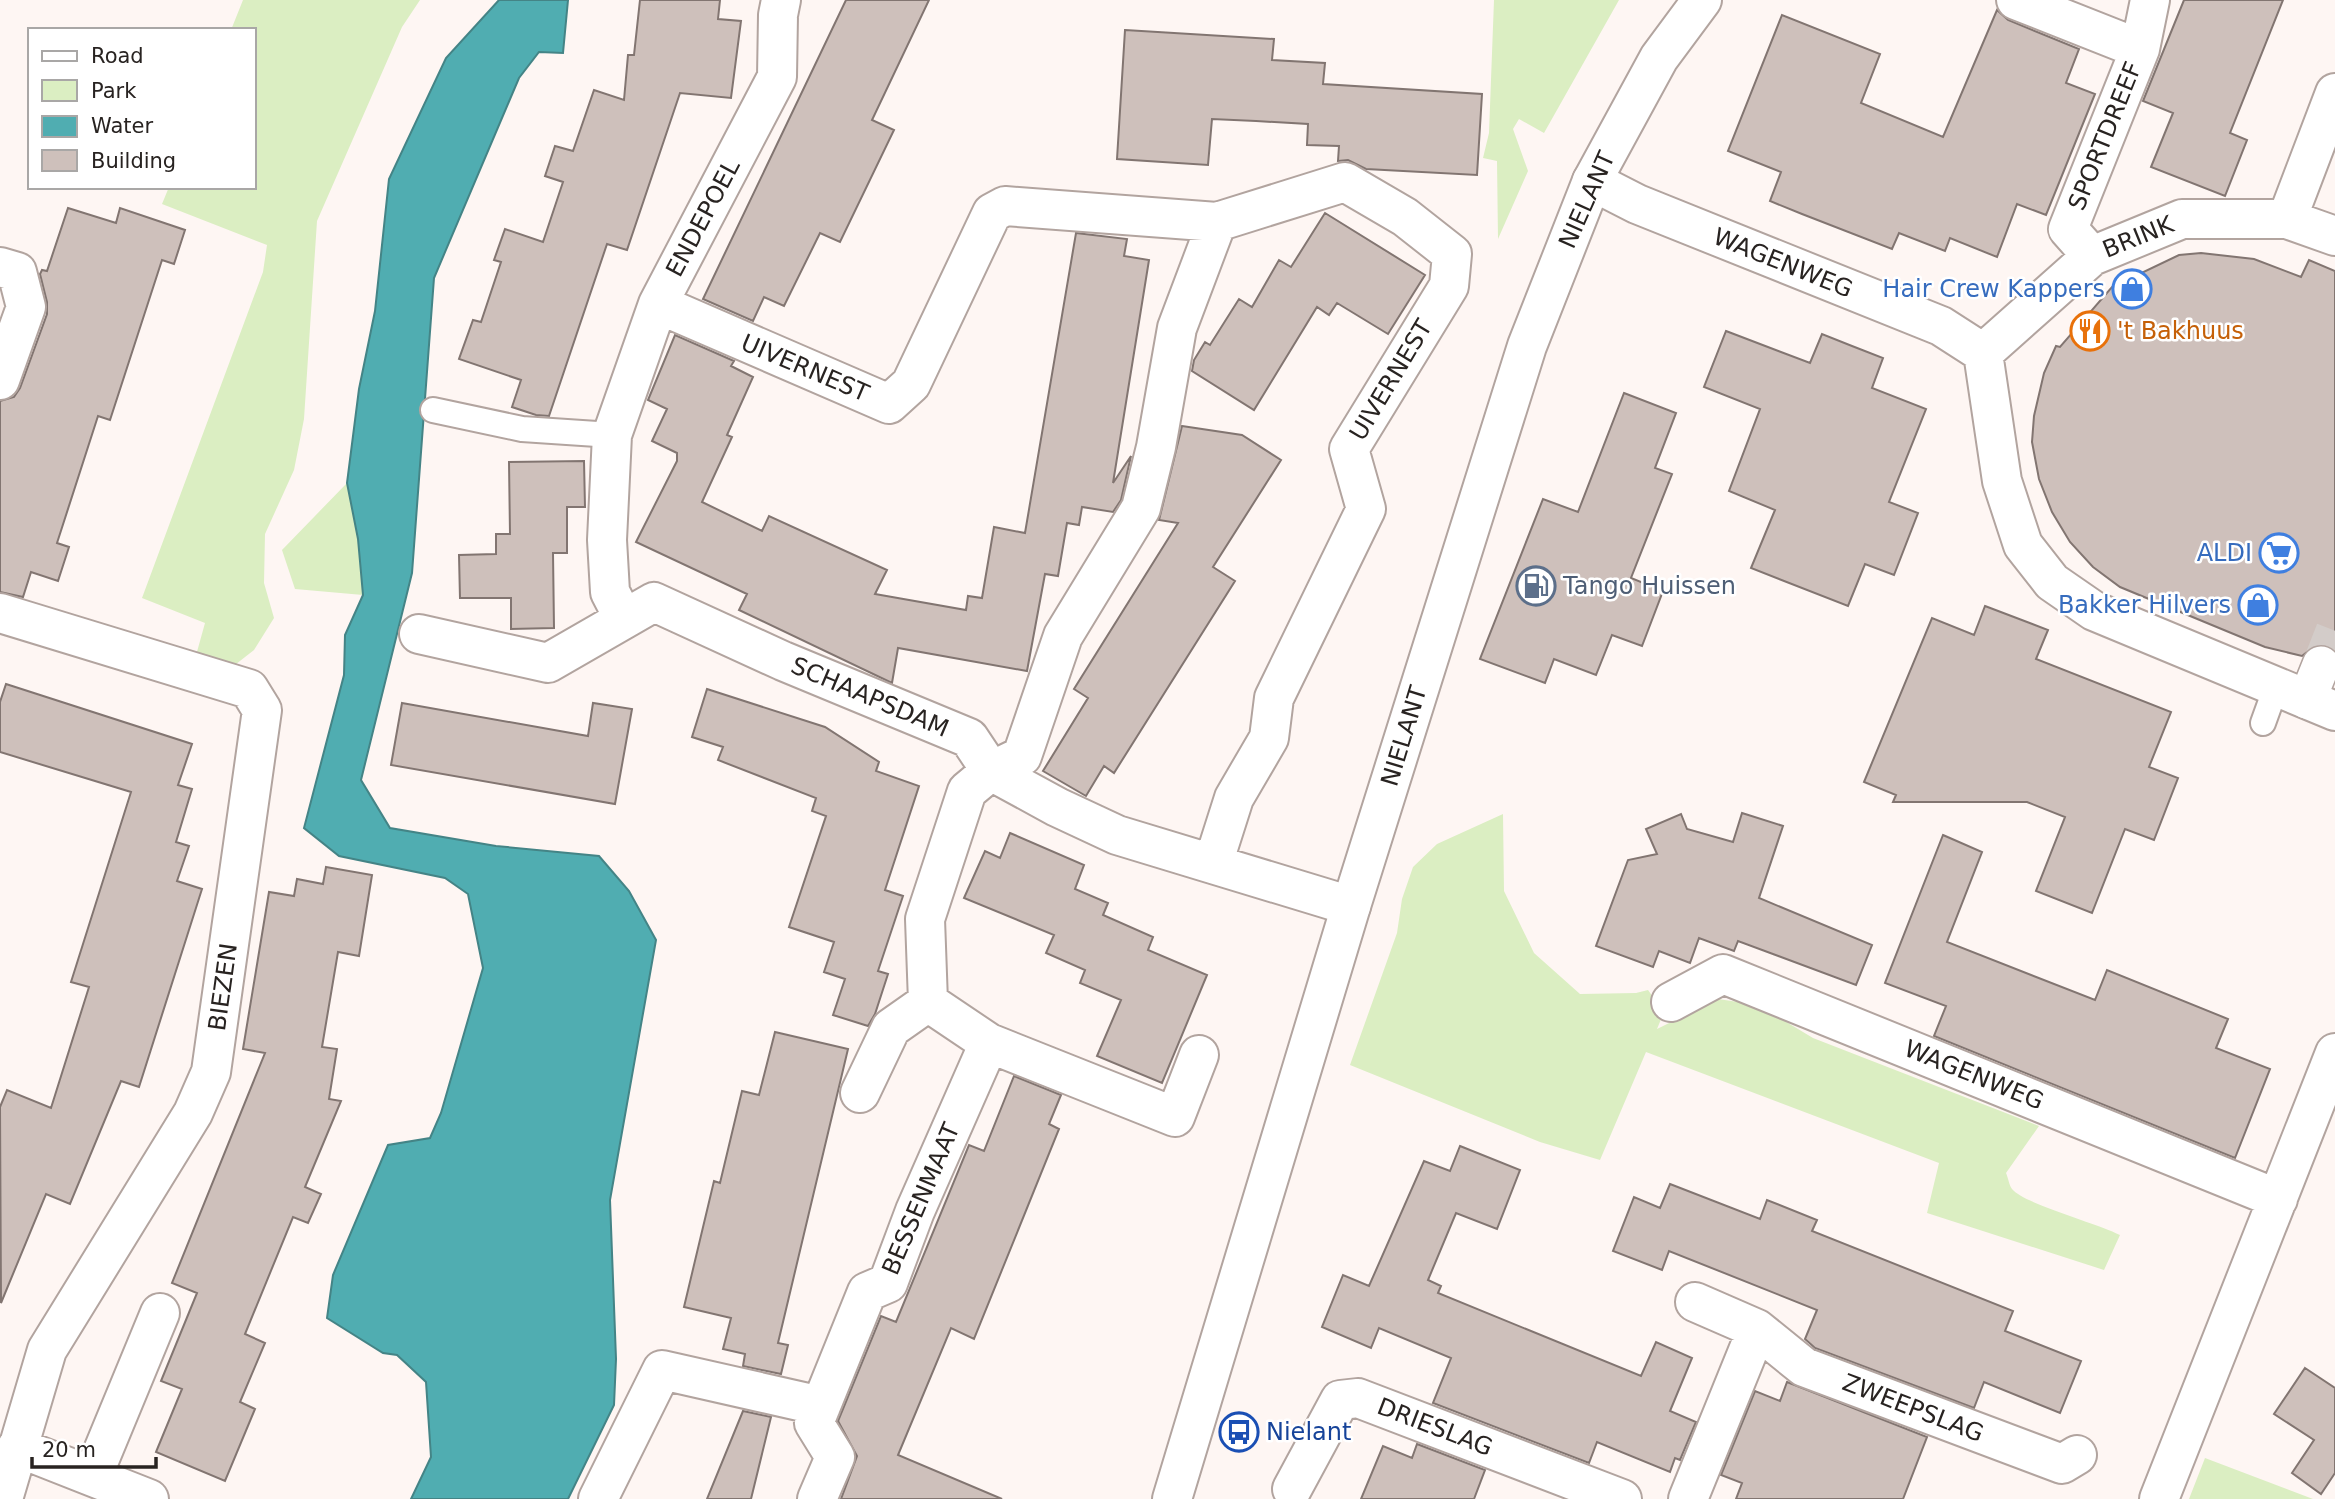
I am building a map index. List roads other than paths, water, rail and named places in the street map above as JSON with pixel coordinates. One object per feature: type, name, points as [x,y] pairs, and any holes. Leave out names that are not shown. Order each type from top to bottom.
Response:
[{"type":"street","name":"ENDEPOEL","points":[[624,619],[610,592],[607,540],[612,435],[658,304],[777,77],[778,15],[781,0]]},
{"type":"street","name":"NIELANT","points":[[1172,1499],[1350,906],[1527,346],[1592,181],[1659,58],[1702,0]]},
{"type":"street","name":"SPORTDREEF","points":[[2016,0],[2140,48]]},
{"type":"street","name":"SPORTDREEF","points":[[2092,256],[2068,229],[2140,48],[2150,0]]},
{"type":"street","points":[[2287,219],[2335,93]]},
{"type":"street","name":"WAGENWEG","points":[[1592,181],[1637,204],[1941,326],[1983,353]]},
{"type":"street","name":"UIVERNEST","points":[[658,304],[889,404],[911,384],[992,212],[1005,206],[1217,222],[1345,182],[1405,217],[1452,254],[1449,285],[1349,449],[1366,509],[1274,698],[1269,738],[1234,798],[1213,864]]},
{"type":"street","name":"BRINK","points":[[1983,353],[2092,256],[2182,219],[2287,219],[2335,236]]},
{"type":"street","points":[[928,1002],[925,919],[967,791],[991,771],[1022,756],[1063,636],[1141,508],[1156,447],[1177,328],[1217,222]]},
{"type":"street","points":[[0,267],[17,272],[26,307],[0,380]]},
{"type":"street","points":[[1983,353],[2002,481],[2023,545],[2052,582],[2094,611],[2306,699],[2321,665]]},
{"type":"street","name":"SCHAAPSDAM","points":[[419,634],[548,663],[654,602],[783,661],[969,738],[991,771],[1057,807],[1117,835],[1350,906]]},
{"type":"street","name":"BIEZEN","points":[[0,613],[249,689],[262,710],[211,1072],[193,1113],[47,1350],[3,1499]]},
{"type":"street","name":"WAGENWEG","points":[[1671,1002],[1723,974],[2278,1199]]},
{"type":"street","points":[[928,1002],[989,1043],[1175,1118],[1199,1055]]},
{"type":"street","points":[[860,1093],[891,1028],[928,1002]]},
{"type":"street","name":"BESSENMAAT","points":[[817,1499],[835,1457],[814,1423],[867,1292],[888,1283],[915,1211],[989,1043]]},
{"type":"street","points":[[2159,1499],[2335,1053]]},
{"type":"street","name":"ZWEEPSLAG","points":[[1695,1302],[1757,1329],[1804,1367],[2062,1464],[2077,1455]]},
{"type":"street","points":[[93,1475],[160,1314]]},
{"type":"street","points":[[1688,1499],[1757,1329]]},
{"type":"street","points":[[597,1499],[662,1370],[821,1406]]},
{"type":"street","name":"DRIESLAG","points":[[1292,1489],[1340,1400],[1358,1398],[1622,1499]]},
{"type":"street","points":[[17,1447],[149,1499]]},
{"type":"lane","points":[[433,410],[522,429],[612,435]]},
{"type":"lane","points":[[2263,723],[2306,699]]},
{"type":"water","points":[[499,0],[568,0],[563,53],[539,52],[519,78],[434,278],[412,573],[361,780],[390,828],[496,846],[599,856],[629,891],[656,940],[610,1200],[616,1359],[614,1405],[568,1499],[411,1499],[431,1457],[426,1382],[397,1355],[383,1353],[327,1318],[333,1275],[388,1145],[430,1138],[441,1113],[483,968],[468,894],[445,878],[339,856],[304,828],[344,675],[345,635],[363,595],[358,539],[347,483],[359,389],[375,311],[389,179],[446,58]]},
{"type":"tunnel","points":[[2321,665],[2335,629]]},
{"type":"place","name":"Hair Crew Kappers","points":[[2132,289]]},
{"type":"place","name":"'t Bakhuus","points":[[2090,331]]},
{"type":"place","name":"ALDI","points":[[2279,553]]},
{"type":"place","name":"Tango Huissen","points":[[1536,586]]},
{"type":"place","name":"Bakker Hilvers","points":[[2258,605]]},
{"type":"place","name":"Nielant","points":[[1239,1432]]}]
